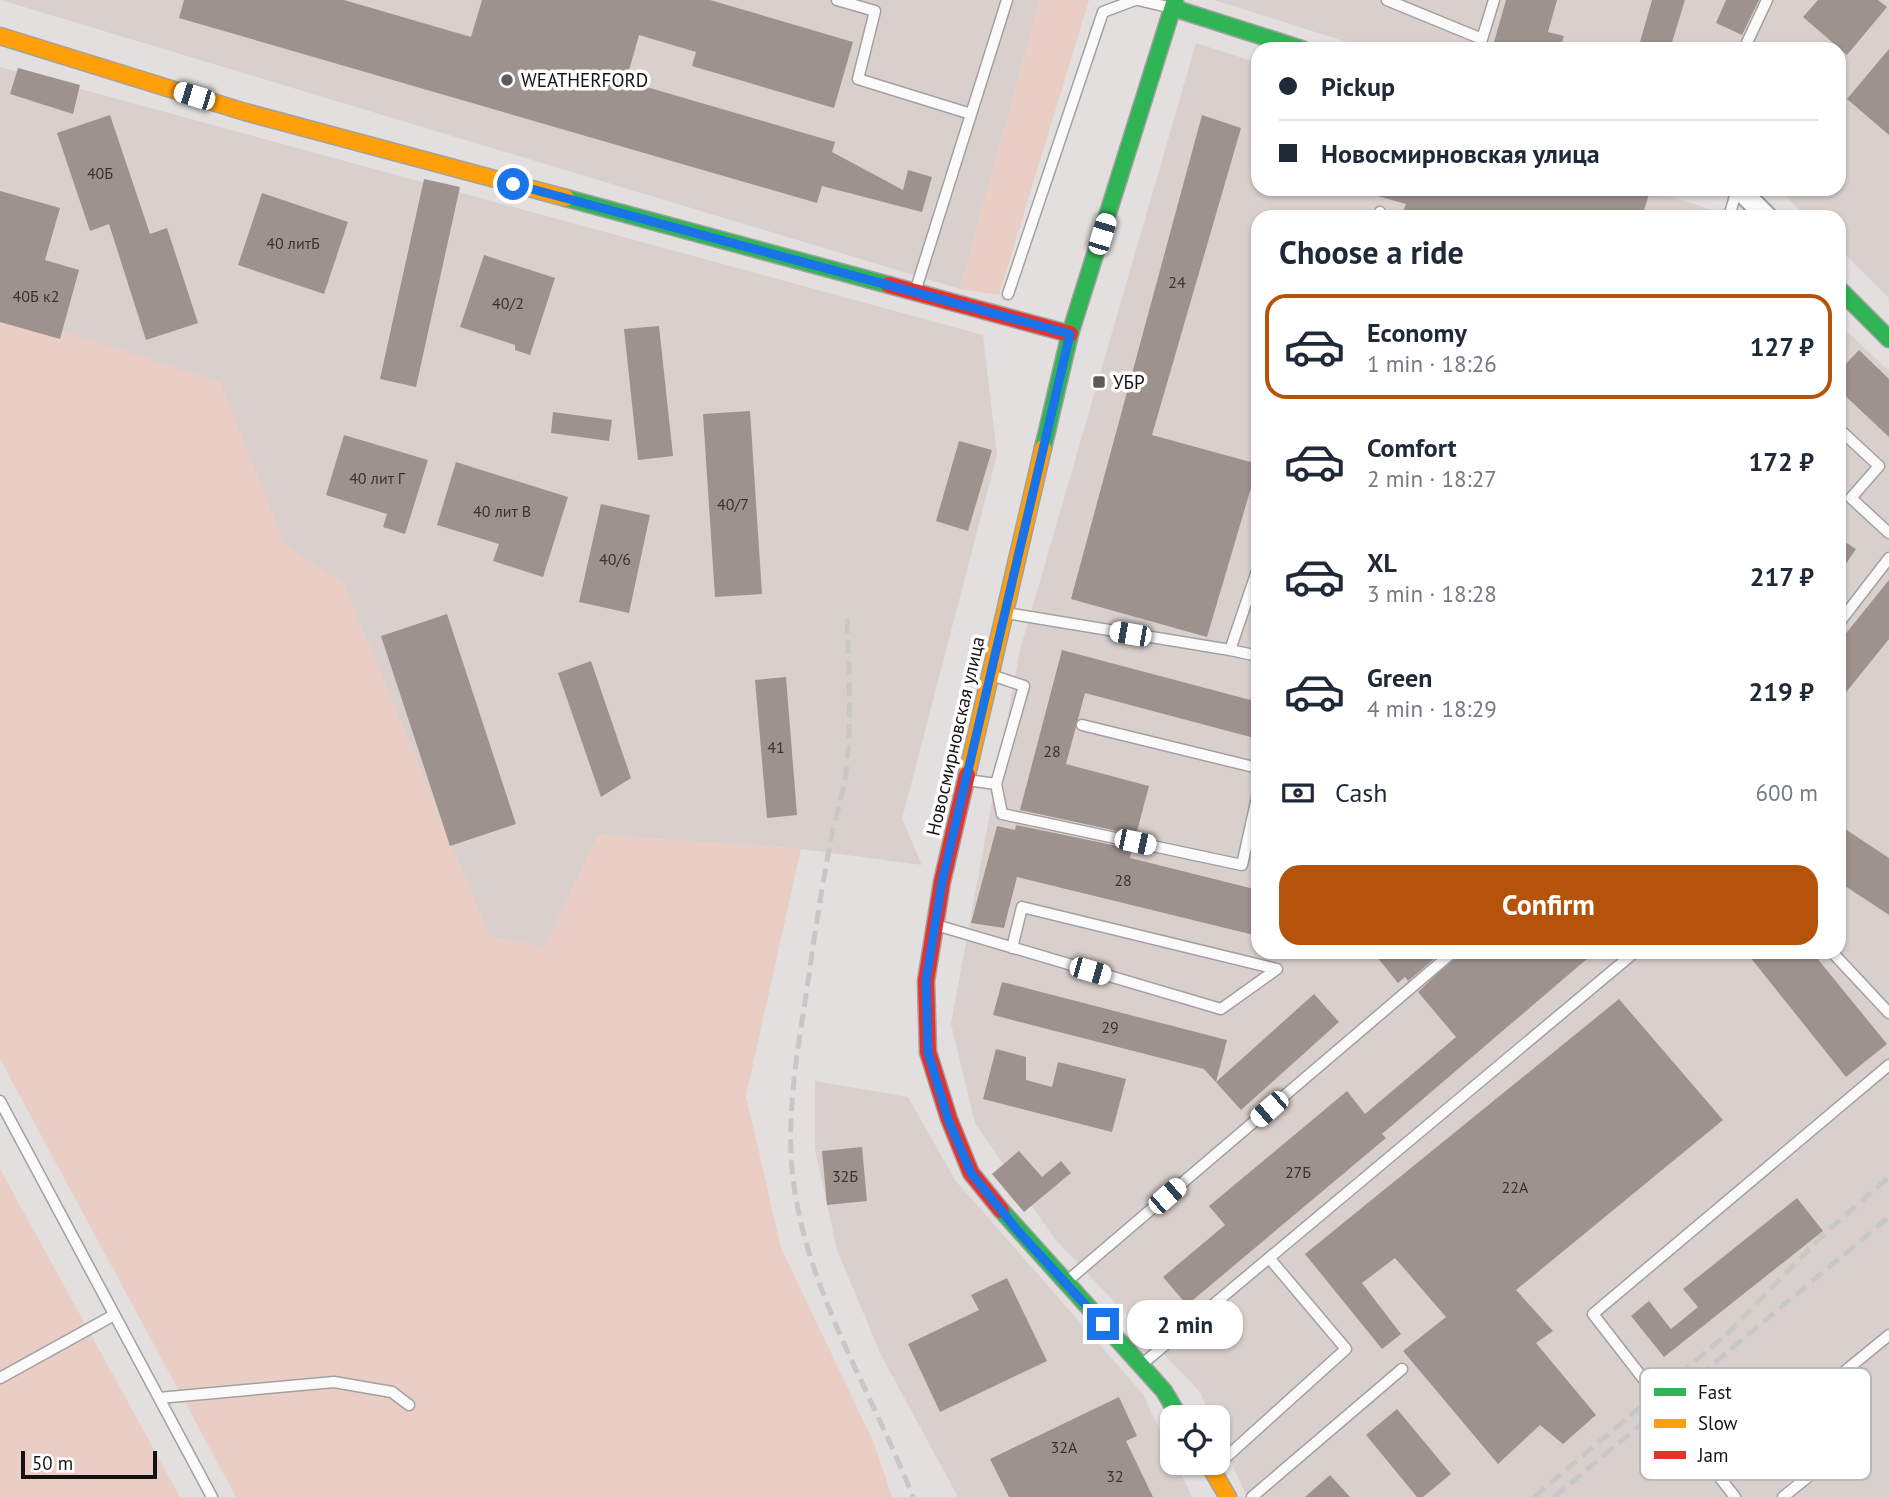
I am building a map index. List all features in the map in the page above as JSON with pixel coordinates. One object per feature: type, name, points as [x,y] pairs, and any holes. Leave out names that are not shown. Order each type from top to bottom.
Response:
[{"type":"street","points":[[1174,4],[1282,42]]},
{"type":"street","name":"Новосмирновская улица","points":[[1172,1405],[1164,1391],[1065,1283],[971,1173],[948,1119],[928,1052],[926,981],[935,925],[966,780],[1070,334],[1174,4]]},
{"type":"street","points":[[0,36],[245,112],[1070,334]]},
{"type":"street","points":[[1745,196],[1760,210]]},
{"type":"street","points":[[1846,296],[1889,339]]},
{"type":"street","points":[[1215,1475],[1228,1497]]},
{"type":"lane","points":[[837,0],[875,11],[858,79],[971,114]]},
{"type":"lane","points":[[915,292],[1007,0]]},
{"type":"lane","points":[[1008,293],[1103,12],[1137,0],[1174,4]]},
{"type":"lane","points":[[1387,0],[1408,4],[1477,42]]},
{"type":"lane","points":[[1482,42],[1494,0]]},
{"type":"lane","points":[[1747,42],[1768,0]]},
{"type":"lane","points":[[1846,435],[1879,466],[1851,498],[1889,533]]},
{"type":"lane","points":[[1846,614],[1889,558]]},
{"type":"lane","points":[[1230,650],[1251,588]]},
{"type":"lane","points":[[1005,613],[1251,654]]},
{"type":"lane","points":[[990,675],[1024,686],[996,784],[1002,814],[1242,865],[1251,824]]},
{"type":"lane","points":[[1082,725],[1251,766]]},
{"type":"lane","points":[[966,780],[996,784]]},
{"type":"lane","points":[[935,925],[1012,948],[1221,1009],[1277,969],[1022,907],[1012,948]]},
{"type":"lane","points":[[1065,1283],[1445,959]]},
{"type":"lane","points":[[1141,1365],[1627,959]]},
{"type":"lane","points":[[1839,959],[1889,1013]]},
{"type":"lane","points":[[1640,1375],[1593,1314],[1889,1065]]},
{"type":"lane","points":[[0,1101],[212,1497]]},
{"type":"lane","points":[[1230,1449],[1346,1349],[1270,1259]]},
{"type":"lane","points":[[0,1378],[114,1315]]},
{"type":"lane","points":[[1849,1368],[1889,1335]]},
{"type":"lane","points":[[1252,1497],[1402,1369]]},
{"type":"lane","points":[[159,1398],[334,1382],[392,1392],[409,1405]]},
{"type":"lane","points":[[1722,1480],[1735,1497]]},
{"type":"lane","points":[[1783,1497],[1804,1480]]},
{"type":"shaded area","points":[[1,0],[1040,0],[960,289]]},
{"type":"shaded area","points":[[1040,0],[1089,0],[999,295],[960,289]]},
{"type":"shaded area","points":[[1214,0],[1889,0],[1889,298],[1846,256],[1846,210],[1800,210],[1785,196],[1846,196],[1846,42],[1347,42]]},
{"type":"shaded area","points":[[1196,43],[1251,61],[1251,196],[1669,196],[1712,210],[1251,210],[1251,959],[1846,959],[1846,331],[1889,371],[1889,1497],[1247,1497],[1230,1459],[1230,1405],[1206,1405],[1200,1392],[1054,1238],[975,1123],[951,1024],[1020,650]]},
{"type":"shaded area","points":[[0,67],[983,335],[997,455],[902,819],[922,865],[801,849],[598,835],[544,948],[489,936],[343,583],[285,546],[220,383],[0,311]]},
{"type":"shaded area","points":[[0,311],[220,382],[285,545],[343,583],[489,936],[544,947],[598,835],[801,849],[746,1096],[781,1248],[873,1441],[892,1497],[236,1497],[0,1059]]},
{"type":"shaded area","points":[[815,1081],[908,1097],[955,1180],[1143,1394],[1160,1430],[1160,1475],[1182,1475],[1192,1497],[958,1497],[881,1355],[837,1250],[815,1149]]},
{"type":"shaded area","points":[[0,1169],[180,1497],[0,1497]]},
{"type":"building","name":"WEATHERFORD","points":[[184,0],[344,0],[471,37],[482,0],[710,0],[853,42],[834,108],[692,66],[696,52],[639,35],[626,81],[835,142],[832,152],[903,190],[908,170],[932,177],[922,212],[822,186],[817,203],[179,18]]},
{"type":"building","points":[[1506,0],[1557,0],[1548,32],[1564,36],[1562,42],[1494,42]]},
{"type":"building","points":[[1652,0],[1685,0],[1672,42],[1640,42]]},
{"type":"building","points":[[1726,0],[1759,0],[1742,35],[1716,23]]},
{"type":"building","points":[[1818,0],[1878,0],[1887,7],[1847,55],[1846,42],[1832,42],[1803,17]]},
{"type":"building","points":[[1889,49],[1889,135],[1847,99]]},
{"type":"building","points":[[18,68],[80,85],[73,114],[10,94]]},
{"type":"building","points":[[110,115],[150,234],[167,228],[198,323],[146,340],[109,224],[90,231],[57,133]]},
{"type":"building","points":[[1202,115],[1241,128],[1152,435],[1251,462],[1251,488],[1207,637],[1071,599]]},
{"type":"building","points":[[424,179],[460,187],[416,387],[380,379]]},
{"type":"building","points":[[0,191],[60,208],[45,260],[79,270],[60,339],[0,322]]},
{"type":"building","points":[[262,193],[348,222],[324,294],[238,265]]},
{"type":"building","points":[[1378,196],[1648,196],[1644,210],[1404,210],[1406,204]]},
{"type":"building","points":[[484,255],[555,278],[530,355],[515,350],[515,345],[460,327]]},
{"type":"building","points":[[659,326],[673,456],[638,460],[624,329]]},
{"type":"building","points":[[1859,350],[1889,379],[1889,437],[1846,397],[1846,364]]},
{"type":"building","points":[[750,411],[762,594],[715,597],[703,414]]},
{"type":"building","points":[[553,412],[612,420],[609,441],[551,433]]},
{"type":"building","points":[[344,435],[428,460],[405,534],[383,527],[387,514],[326,495]]},
{"type":"building","points":[[959,441],[992,450],[968,531],[936,521]]},
{"type":"building","points":[[456,462],[568,497],[543,577],[493,561],[499,544],[437,525]]},
{"type":"building","points":[[601,504],[650,515],[629,613],[579,602]]},
{"type":"building","points":[[1846,543],[1856,549],[1846,564]]},
{"type":"building","points":[[1889,580],[1889,639],[1846,692],[1846,633]]},
{"type":"building","points":[[447,614],[516,824],[450,846],[381,636]]},
{"type":"building","points":[[1062,650],[1251,700],[1251,737],[1085,693],[1066,764],[1149,786],[1136,835],[1020,810]]},
{"type":"building","points":[[591,661],[631,778],[601,797],[558,673]]},
{"type":"building","points":[[786,677],[797,815],[767,818],[755,680]]},
{"type":"building","points":[[1016,825],[1132,849],[1130,858],[1251,888],[1251,934],[1017,877],[1004,928],[971,923],[997,826],[1015,830]]},
{"type":"building","points":[[1846,830],[1889,858],[1889,915],[1846,887]]},
{"type":"building","points":[[1379,959],[1434,959],[1408,981],[1405,977],[1398,983]]},
{"type":"building","points":[[1453,959],[1587,959],[1382,1134],[1386,1138],[1187,1305],[1163,1277],[1225,1225],[1209,1206],[1347,1091],[1365,1114],[1456,1037],[1418,992]]},
{"type":"building","points":[[1752,959],[1818,959],[1887,1044],[1846,1077]]},
{"type":"building","points":[[1002,982],[1227,1040],[1216,1082],[1314,994],[1339,1022],[1241,1110],[1204,1069],[993,1015]]},
{"type":"building","points":[[1619,999],[1723,1120],[1516,1290],[1553,1331],[1536,1343],[1596,1415],[1563,1444],[1540,1425],[1498,1464],[1403,1351],[1446,1317],[1395,1258],[1362,1283],[1401,1334],[1382,1349],[1305,1254]]},
{"type":"building","points":[[996,1049],[1026,1057],[1026,1080],[1052,1087],[1058,1062],[1126,1079],[1112,1132],[983,1099]]},
{"type":"building","points":[[862,1147],[867,1201],[827,1205],[822,1151]]},
{"type":"building","points":[[1019,1151],[1042,1177],[1061,1161],[1071,1173],[1024,1212],[992,1174]]},
{"type":"building","points":[[1797,1198],[1823,1231],[1664,1357],[1631,1316],[1649,1301],[1671,1329],[1698,1307],[1683,1289]]},
{"type":"building","points":[[1007,1278],[1047,1361],[940,1412],[908,1344],[979,1310],[971,1295]]},
{"type":"building","points":[[1119,1397],[1137,1436],[1126,1441],[1153,1497],[1009,1497],[990,1459]]},
{"type":"building","points":[[1397,1409],[1451,1474],[1423,1497],[1417,1497],[1366,1435]]},
{"type":"building","points":[[1330,1475],[1350,1497],[1305,1497]]},
{"type":"railway","points":[[847,619],[848,753],[825,873],[799,1040],[792,1097],[791,1155],[796,1201],[821,1288],[913,1497]]},
{"type":"railway","points":[[1687,1368],[1728,1333],[1825,1233],[1889,1177]]},
{"type":"railway","points":[[1708,1368],[1889,1217]]},
{"type":"railway","points":[[1534,1497],[1640,1407]]},
{"type":"railway","points":[[1554,1497],[1640,1425]]},
{"type":"traffic: fast","points":[[1043,448],[1070,334],[1175,0]]},
{"type":"traffic: fast","points":[[1173,8],[1280,42]]},
{"type":"traffic: fast","points":[[566,198],[889,285]]},
{"type":"traffic: fast","points":[[1846,296],[1889,339]]},
{"type":"traffic: fast","points":[[1001,1210],[1164,1391],[1172,1405]]},
{"type":"traffic: slow","points":[[0,36],[245,112],[566,198]]},
{"type":"traffic: slow","points":[[967,775],[1043,448]]},
{"type":"traffic: slow","points":[[1215,1475],[1228,1497]]},
{"type":"traffic: jam","points":[[889,285],[1070,334]]},
{"type":"traffic: jam","points":[[967,775],[942,882],[926,981],[928,1052],[949,1119],[971,1173],[1001,1210]]},
{"type":"place","name":"WEATHERFORD","points":[[507,80]]},
{"type":"place","name":"УБР","points":[[1099,382]]},
{"type":"route","points":[[513,184],[1070,334],[942,882],[926,981],[928,1052],[948,1119],[971,1173],[1017,1230],[1103,1324]]}]
